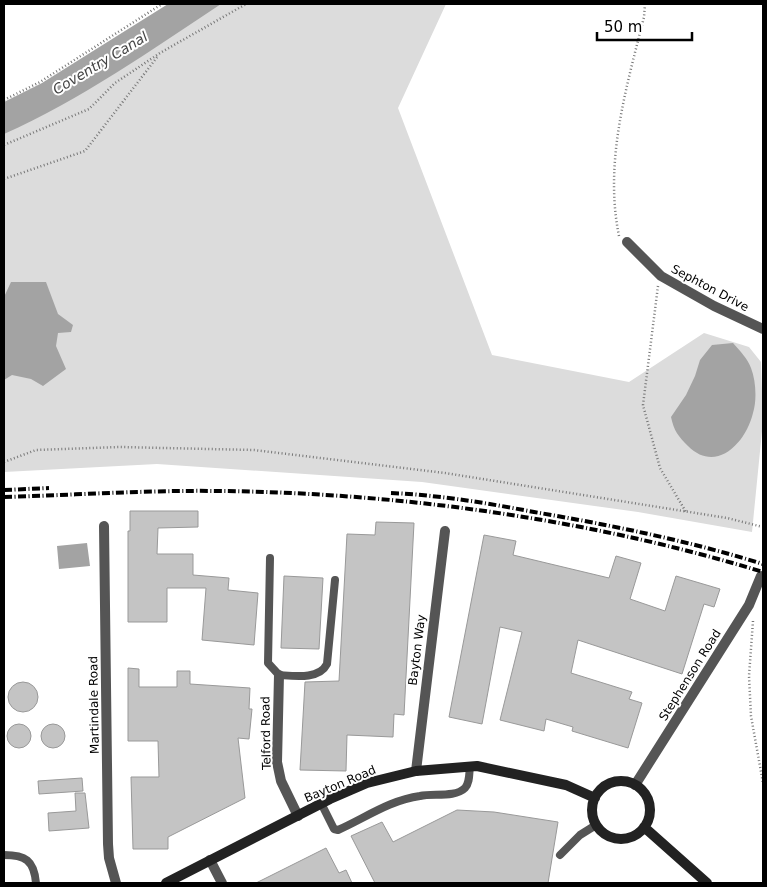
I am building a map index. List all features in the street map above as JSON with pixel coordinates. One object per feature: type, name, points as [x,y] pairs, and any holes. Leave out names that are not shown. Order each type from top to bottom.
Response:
[{"type":"street","name":"Sephton Drive","points":[[627,242],[661,276],[714,306],[763,329]]},
{"type":"street","name":"Martindale Road","points":[[104,526],[108,844],[116,883]]},
{"type":"street","name":"Bayton Way","points":[[416,771],[445,531]]},
{"type":"street","name":"Stephenson Road","points":[[635,785],[749,604],[761,576]]},
{"type":"street","name":"Telford Road","points":[[279,675],[277,762],[280,781],[298,816]]},
{"type":"street","name":"Bayton Road","points":[[166,883],[321,803],[367,783],[416,771],[477,766],[566,785],[595,798]]},
{"type":"street","points":[[628,782],[635,785],[644,793],[649,804],[649,816],[644,827],[638,834],[620,839],[602,832],[596,825],[593,816],[595,798],[599,791],[612,783],[628,782]]},
{"type":"street","points":[[644,827],[707,883]]},
{"type":"street","points":[[210,860],[222,883]]},
{"type":"lane","points":[[270,558],[268,662],[279,675],[302,676],[317,674],[324,670],[327,664],[335,580]]},
{"type":"lane","points":[[321,803],[334,829],[338,830],[391,804],[420,796],[457,793],[464,790],[468,784],[470,766]]},
{"type":"lane","points":[[560,855],[580,835],[596,825]]},
{"type":"lane","points":[[4,855],[20,855],[28,861],[35,874],[36,883]]},
{"type":"path","points":[[4,100],[40,82],[162,4]]},
{"type":"path","points":[[4,145],[89,109],[115,83],[160,53],[246,4]]},
{"type":"path","points":[[4,179],[85,151],[160,53]]},
{"type":"path","points":[[4,462],[36,450],[120,447],[254,450],[445,473],[727,518],[763,527]]},
{"type":"path","points":[[749,604],[753,619],[749,676],[751,716],[763,783]]},
{"type":"shaded area","points":[[195,4],[446,4],[398,108],[492,355],[629,382],[704,333],[749,347],[761,362],[763,421],[752,532],[638,512],[422,482],[157,464],[4,472],[4,117]]},
{"type":"water","name":"Coventry Canal","points":[[168,4],[221,4],[88,90],[33,121],[4,134],[4,102],[42,83]]},
{"type":"water","points":[[11,282],[46,282],[58,314],[73,325],[71,332],[58,333],[56,346],[66,369],[43,386],[31,379],[12,375],[4,380],[4,297]]},
{"type":"water","points":[[733,343],[746,358],[753,373],[754,408],[744,435],[737,444],[719,456],[709,457],[699,454],[688,446],[675,430],[671,417],[686,395],[700,360],[712,345]]},
{"type":"water","points":[[87,543],[90,566],[59,569],[57,546]]},
{"type":"building","points":[[130,511],[198,511],[198,527],[158,528],[157,554],[193,554],[193,575],[229,578],[228,590],[258,593],[254,645],[202,640],[206,588],[167,588],[167,622],[128,622],[128,531],[130,531]]},
{"type":"building","points":[[376,522],[414,523],[404,715],[394,714],[393,737],[347,735],[346,771],[300,770],[305,682],[339,681],[347,534],[375,535]]},
{"type":"building","points":[[484,535],[516,541],[513,555],[609,578],[616,556],[641,563],[630,599],[665,611],[676,576],[720,589],[714,607],[704,604],[682,674],[578,640],[571,673],[632,692],[629,699],[642,703],[628,748],[572,731],[573,727],[546,719],[544,731],[500,720],[522,632],[500,627],[482,724],[449,717]]},
{"type":"building","points":[[284,576],[323,578],[319,649],[281,648]]},
{"type":"building","points":[[128,668],[139,669],[139,687],[177,687],[177,671],[190,671],[190,684],[250,688],[249,709],[252,709],[249,739],[238,738],[245,798],[168,837],[168,849],[133,849],[131,777],[159,777],[158,741],[128,741]]},
{"type":"building","points":[[23,682],[34,686],[38,697],[34,708],[23,712],[12,708],[8,697],[12,686]]},
{"type":"building","points":[[19,724],[27,728],[31,736],[27,744],[19,748],[11,744],[7,736],[11,728]]},
{"type":"building","points":[[53,724],[61,728],[65,736],[61,744],[53,748],[45,744],[41,736],[45,728]]},
{"type":"building","points":[[82,778],[83,791],[39,794],[38,781]]},
{"type":"building","points":[[75,793],[85,793],[89,828],[49,831],[48,813],[76,811]]},
{"type":"building","points":[[457,810],[494,812],[558,822],[548,883],[375,883],[351,836],[382,822],[393,842]]},
{"type":"building","points":[[326,848],[339,873],[346,870],[352,883],[256,883]]},
{"type":"railway","points":[[4,490],[49,488]]},
{"type":"railway","points":[[4,497],[193,491],[356,497],[494,512],[563,524],[697,553],[763,572]]},
{"type":"railway","points":[[391,493],[463,500],[592,522],[650,534],[763,564]]}]
